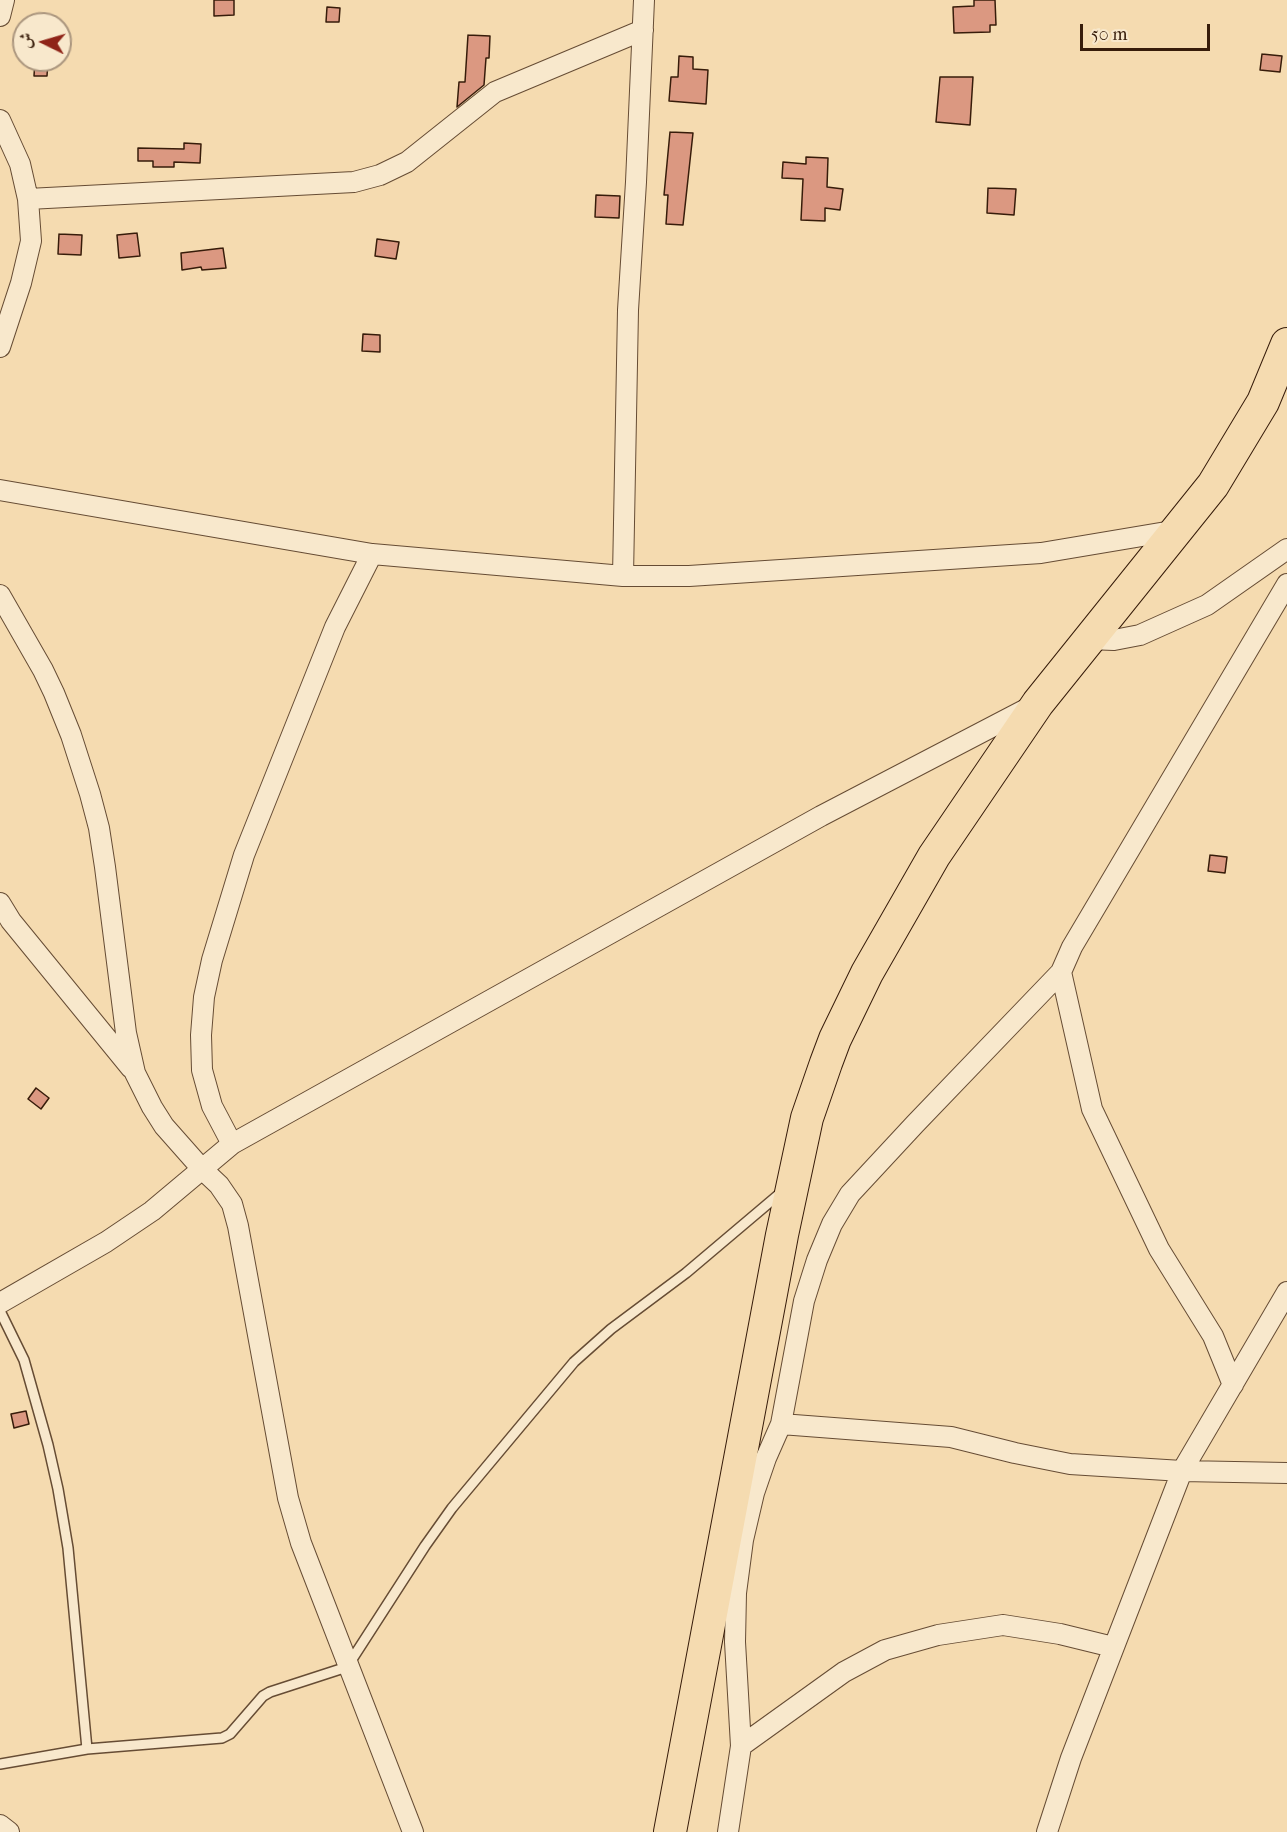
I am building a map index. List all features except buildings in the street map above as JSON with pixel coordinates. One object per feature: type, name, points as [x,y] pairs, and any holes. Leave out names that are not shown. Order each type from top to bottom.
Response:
[{"type":"main road","points":[[670,1832],[782,1234],[807,1118],[836,1039],[867,973],[934,856],[1038,703],[1213,485],[1263,402],[1287,344]]},
{"type":"street","points":[[0,16],[4,0]]},
{"type":"street","points":[[623,576],[628,310],[644,0]]},
{"type":"street","points":[[28,199],[354,182],[380,175],[407,162],[495,92],[643,30]]},
{"type":"street","points":[[0,120],[20,164],[28,199],[31,241],[21,283],[2,335]]},
{"type":"street","points":[[1,486],[372,554],[623,576],[689,576],[1041,553],[1178,530]]},
{"type":"street","points":[[1088,639],[1114,640],[1140,634],[1207,605],[1287,549]]},
{"type":"street","points":[[232,1144],[212,1106],[202,1070],[201,1035],[204,997],[212,960],[248,845],[335,627],[372,554]]},
{"type":"street","points":[[728,1832],[741,1746],[735,1642],[738,1566],[754,1493],[781,1424],[804,1301],[832,1224],[850,1194],[1061,972],[1078,937],[1287,584]]},
{"type":"street","points":[[0,595],[54,693],[90,794],[99,828],[126,1033],[135,1073]]},
{"type":"street","points":[[0,1303],[106,1242],[152,1210],[232,1144],[821,816],[1038,703]]},
{"type":"street","points":[[0,903],[11,921],[135,1073],[164,1126],[219,1185],[232,1204],[288,1498],[304,1555],[413,1832]]},
{"type":"street","points":[[1061,972],[1092,1108],[1159,1249],[1213,1336],[1233,1385]]},
{"type":"street","points":[[1047,1832],[1071,1758],[1182,1471],[1287,1292]]},
{"type":"street","points":[[781,1424],[951,1437],[1070,1464],[1182,1471],[1287,1473]]},
{"type":"street","points":[[741,1746],[844,1672],[885,1650],[938,1635],[1003,1625],[1060,1634],[1113,1647]]},
{"type":"street","points":[[0,1826],[9,1832]]},
{"type":"lane","points":[[0,1764],[87,1749],[222,1738],[230,1734],[263,1696],[270,1692],[347,1667],[452,1508],[574,1362],[610,1329],[686,1273],[794,1182]]},
{"type":"lane","points":[[0,1311],[24,1360],[58,1489],[68,1548],[87,1749]]}]
